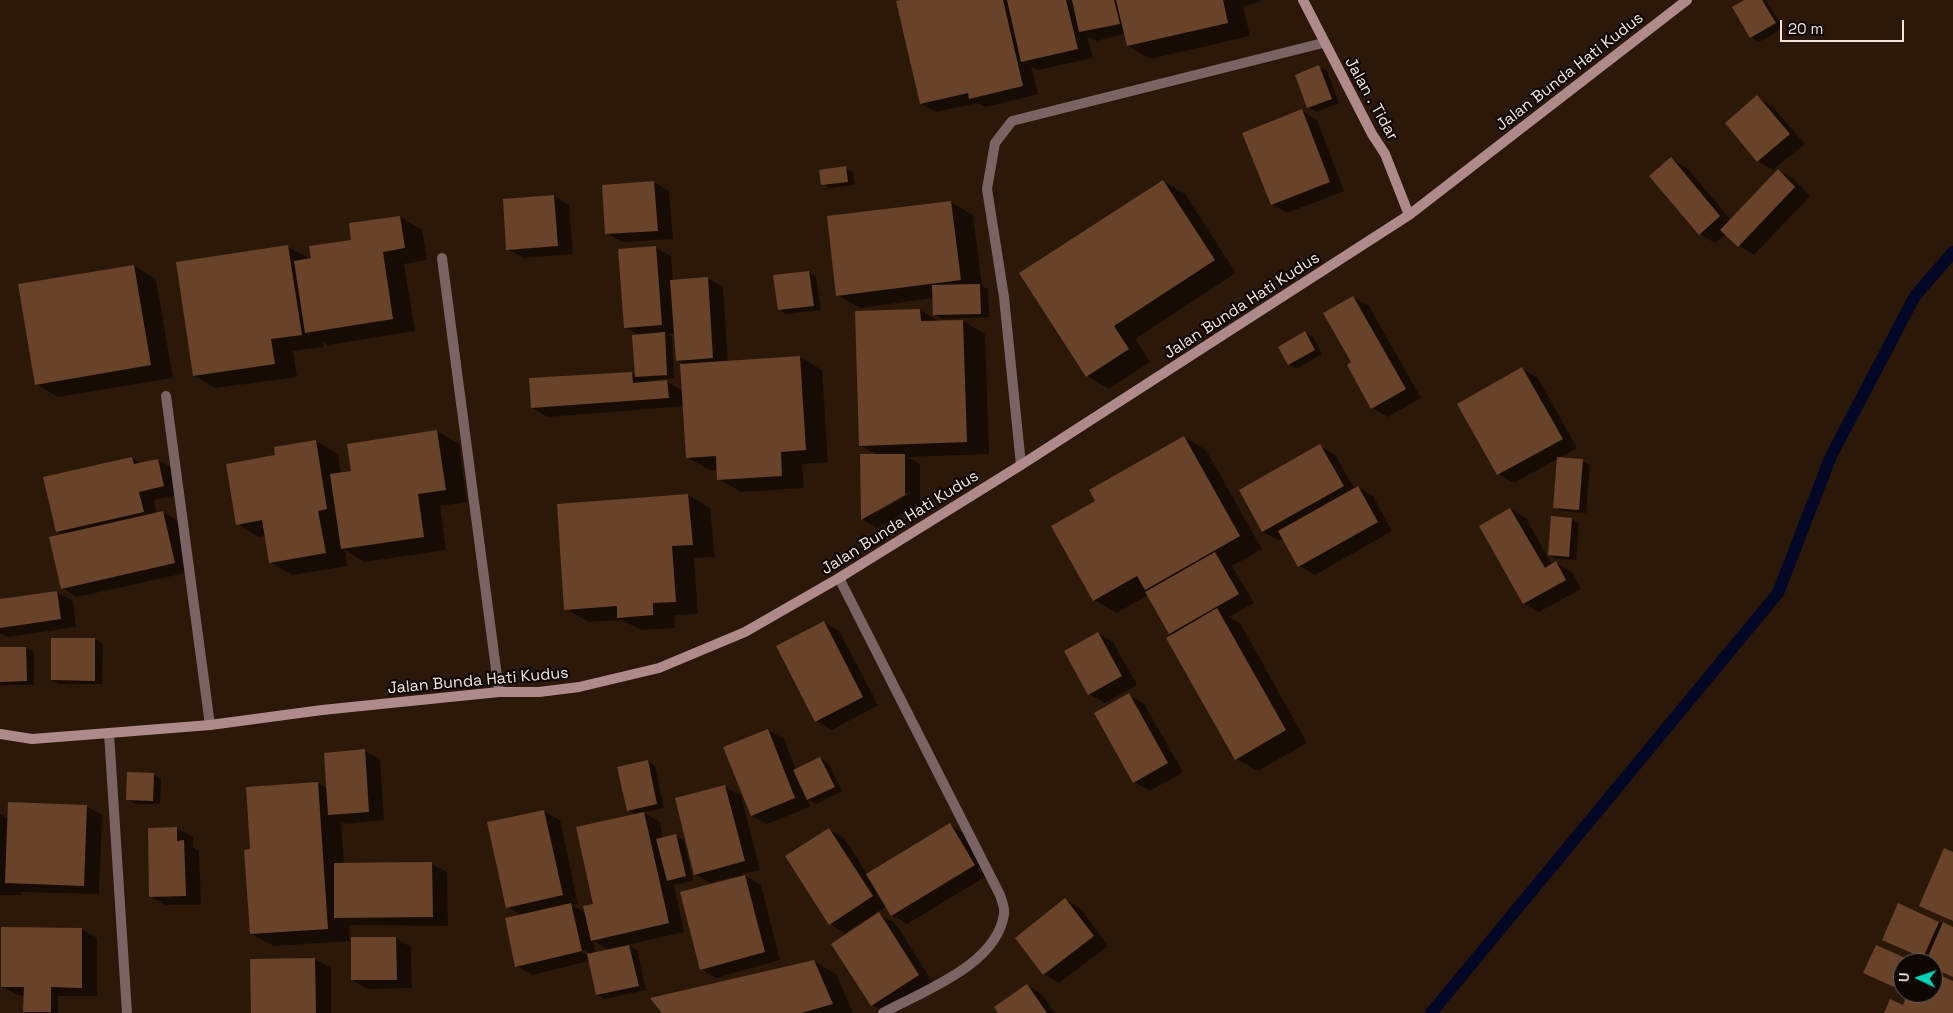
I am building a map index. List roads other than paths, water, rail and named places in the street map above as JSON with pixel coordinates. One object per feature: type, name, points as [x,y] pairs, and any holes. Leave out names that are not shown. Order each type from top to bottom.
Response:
[{"type":"street","name":"Jalan . Tidar","points":[[1302,0],[1372,134],[1385,154],[1409,215]]},
{"type":"street","name":"Jalan Bunda Hati Kudus","points":[[0,734],[32,739],[210,725],[322,710],[499,692],[539,692],[579,687],[659,668],[745,632],[839,578],[1021,465],[1409,215],[1688,0]]},
{"type":"street","points":[[1021,465],[1004,297],[987,189],[994,143],[1012,121],[1323,43]]},
{"type":"street","points":[[442,258],[499,692]]},
{"type":"street","points":[[166,396],[210,725]]},
{"type":"street","points":[[839,578],[996,886],[1004,911],[1001,927],[993,941],[976,961],[882,1013]]},
{"type":"street","points":[[109,733],[127,1013]]},
{"type":"waterway","points":[[1431,1013],[1778,593],[1831,456],[1915,296],[1953,252]]}]
